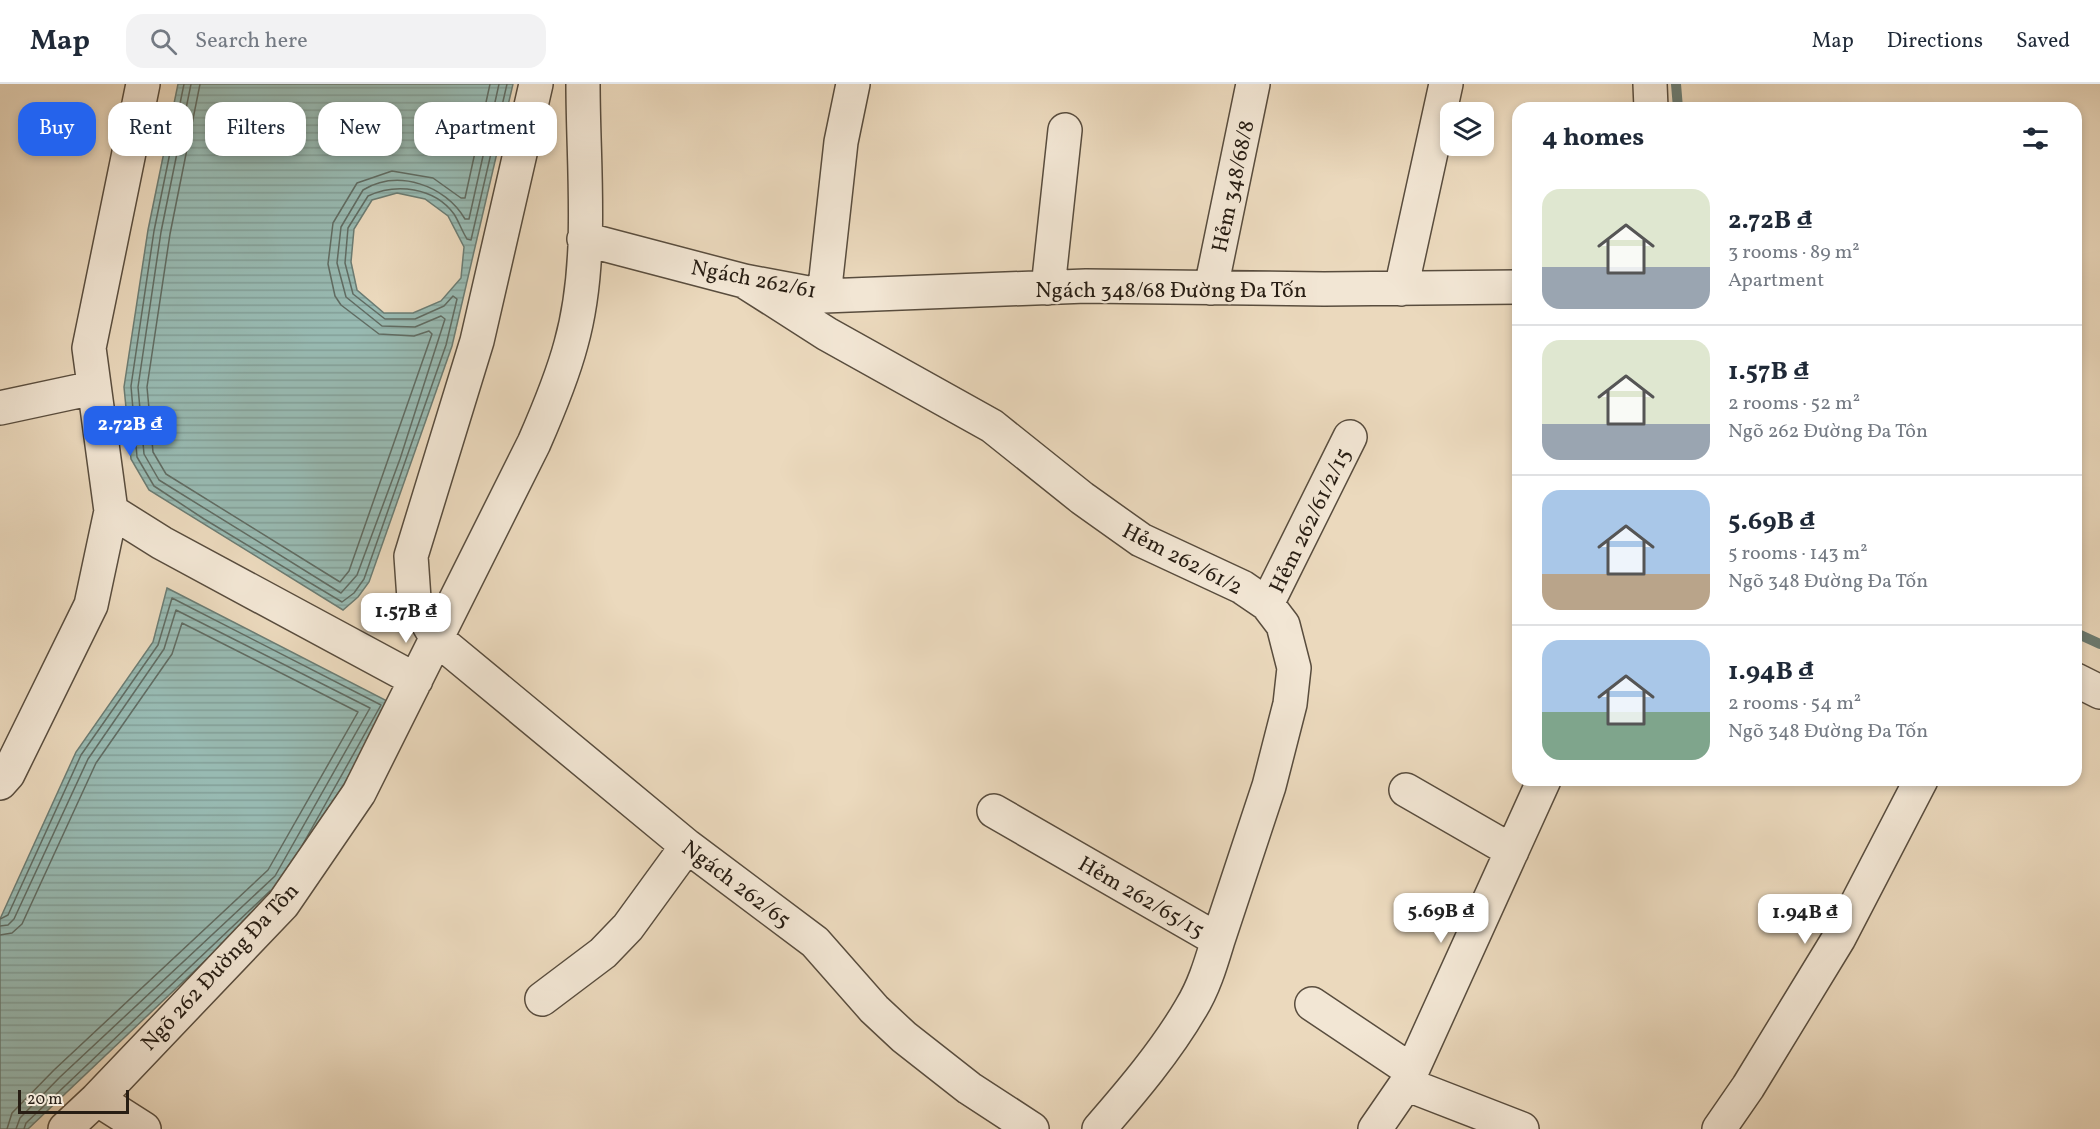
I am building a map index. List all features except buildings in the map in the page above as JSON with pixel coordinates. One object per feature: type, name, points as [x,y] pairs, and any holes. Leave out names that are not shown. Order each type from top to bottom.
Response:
[{"type":"street","points":[[0,783],[8,774],[91,605],[111,511],[89,348],[143,84]]},
{"type":"street","points":[[437,639],[414,599],[411,556],[477,341],[536,84]]},
{"type":"street","name":"Ngõ 262 Đường Đa Tôn","points":[[65,1129],[97,1099],[282,904],[359,793],[437,639],[534,443],[556,392],[572,343],[581,291],[584,238],[583,84]]},
{"type":"street","name":"Ngách 262/61","points":[[584,238],[744,281],[824,296],[841,142],[853,84]]},
{"type":"street","name":"Hẻm 348/68/8","points":[[1211,288],[1254,84]]},
{"type":"street","points":[[1401,289],[1446,84]]},
{"type":"street","points":[[1650,84],[1651,102]]},
{"type":"street","points":[[1048,288],[1065,130]]},
{"type":"street","name":"Hẻm 262/61/2","points":[[744,281],[827,334],[992,426],[1091,505],[1141,540],[1242,587],[1267,604],[1283,625],[1290,644],[1294,668],[1290,704],[1269,786],[1218,940]]},
{"type":"street","name":"Ngách 348/68 Đường Đa Tốn","points":[[824,296],[1048,288],[1512,287]]},
{"type":"street","points":[[0,408],[93,388]]},
{"type":"street","name":"Hẻm 262/61/2/15","points":[[1267,604],[1350,437]]},
{"type":"street","points":[[111,511],[162,543],[416,680]]},
{"type":"street","name":"Ngách 262/65","points":[[437,639],[687,846],[815,942],[874,1009],[904,1037],[969,1088],[1032,1129]]},
{"type":"street","points":[[2082,683],[2100,692]]},
{"type":"street","points":[[1375,1129],[1409,1077],[1541,786]]},
{"type":"street","points":[[1719,1129],[1748,1087],[1839,938],[1918,786]]},
{"type":"street","points":[[1406,790],[1512,851]]},
{"type":"street","name":"Hẻm 262/65/15","points":[[994,811],[1218,940],[1205,982],[1191,1009],[1132,1091],[1099,1129]]},
{"type":"street","points":[[542,999],[603,953],[628,927],[687,846]]},
{"type":"street","points":[[1312,1004],[1409,1077],[1522,1129]]},
{"type":"street","points":[[97,1099],[144,1129]]},
{"type":"water","points":[[178,84],[513,84],[509,102],[414,102],[414,156],[496,156],[452,346],[369,582],[358,597],[343,610],[149,490],[131,459],[124,387],[148,230],[163,156],[193,156],[193,102],[174,102]],"holes":[[[397,193],[425,199],[448,216],[464,247],[461,278],[441,301],[413,313],[384,313],[357,290],[351,262],[354,229],[372,200]]]},
{"type":"water","points":[[167,588],[391,703],[286,884],[28,1129],[0,1129],[0,919],[76,752],[153,642]]},
{"type":"waterway","points":[[1676,84],[1678,102]]},
{"type":"waterway","points":[[2082,636],[2100,644]]}]
